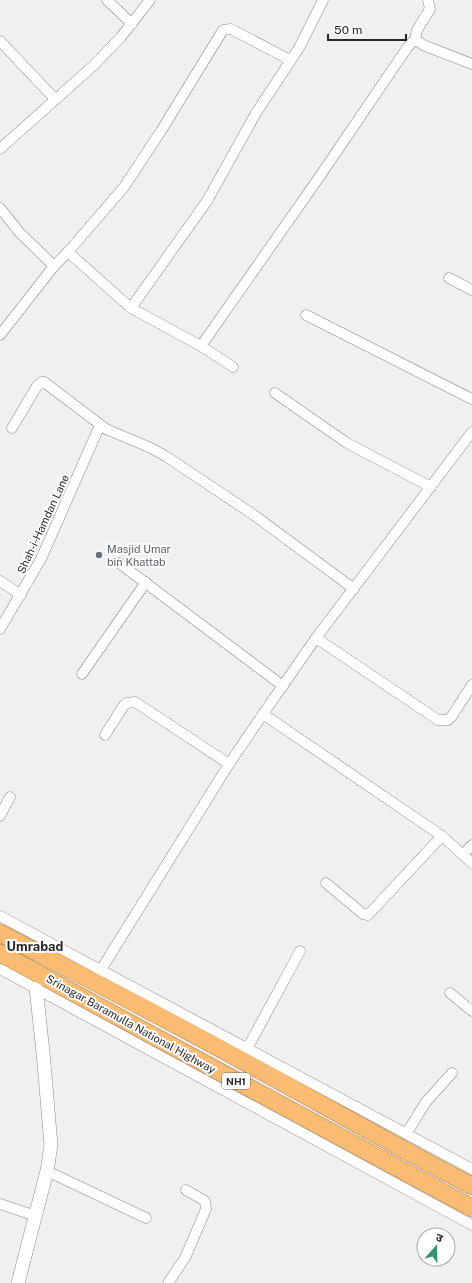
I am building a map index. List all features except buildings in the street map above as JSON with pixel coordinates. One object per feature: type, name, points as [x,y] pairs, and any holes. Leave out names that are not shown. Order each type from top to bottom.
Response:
[{"type":"highway","name":"NH1","points":[[0,933],[97,975],[376,1136],[472,1186]]},
{"type":"highway","name":"Srinagar Baramulla National Highway","points":[[0,953],[212,1076],[472,1208]]},
{"type":"street","points":[[107,0],[132,24]]},
{"type":"street","points":[[0,149],[94,65],[132,24],[150,0]]},
{"type":"street","points":[[131,308],[207,201],[256,113],[290,60],[324,0]]},
{"type":"street","points":[[201,346],[316,182],[407,48],[415,39],[417,30],[430,9],[428,0]]},
{"type":"street","points":[[0,335],[54,266],[68,252],[124,186],[161,131],[223,30],[231,29],[290,60]]},
{"type":"street","points":[[415,39],[423,45],[472,64]]},
{"type":"street","points":[[0,41],[55,99]]},
{"type":"street","points":[[0,208],[20,233],[54,266]]},
{"type":"street","points":[[68,252],[131,308],[201,346],[233,367]]},
{"type":"street","points":[[449,278],[472,290]]},
{"type":"street","points":[[306,315],[472,400]]},
{"type":"street","points":[[12,428],[37,386],[42,382],[49,384],[100,425],[116,434],[159,452],[254,515],[354,589]]},
{"type":"street","points":[[275,393],[347,443],[431,487]]},
{"type":"street","name":"Shah-i-Hamdan Lane","points":[[0,629],[41,559],[100,425]]},
{"type":"street","points":[[97,975],[229,764],[263,714],[316,638],[472,432]]},
{"type":"street","points":[[119,563],[283,686]]},
{"type":"street","points":[[0,581],[21,595]]},
{"type":"street","points":[[82,674],[146,582]]},
{"type":"street","points":[[316,638],[438,720],[448,720],[452,716],[472,685]]},
{"type":"street","points":[[105,735],[124,705],[127,703],[136,702],[229,764]]},
{"type":"street","points":[[263,714],[442,836],[472,863]]},
{"type":"street","points":[[0,816],[10,797]]},
{"type":"street","points":[[326,883],[363,914],[370,914],[442,836]]},
{"type":"street","points":[[463,855],[472,845]]},
{"type":"street","points":[[0,916],[97,975],[247,1049],[472,1169]]},
{"type":"street","points":[[247,1049],[300,951]]},
{"type":"street","points":[[0,970],[212,1076],[472,1225]]},
{"type":"street","points":[[18,1283],[48,1171],[51,1145],[36,988]]},
{"type":"street","points":[[450,993],[472,1011]]},
{"type":"street","points":[[406,1134],[426,1102],[452,1073]]},
{"type":"street","points":[[48,1171],[146,1218]]},
{"type":"street","points":[[168,1283],[185,1258],[198,1232],[206,1207],[205,1201],[186,1190]]},
{"type":"street","points":[[0,1204],[36,1216]]},
{"type":"place","name":"Masjid Umar bin Khattab","points":[[99,555]]},
{"type":"district","name":"Umrabad","points":[[35,946]]}]
